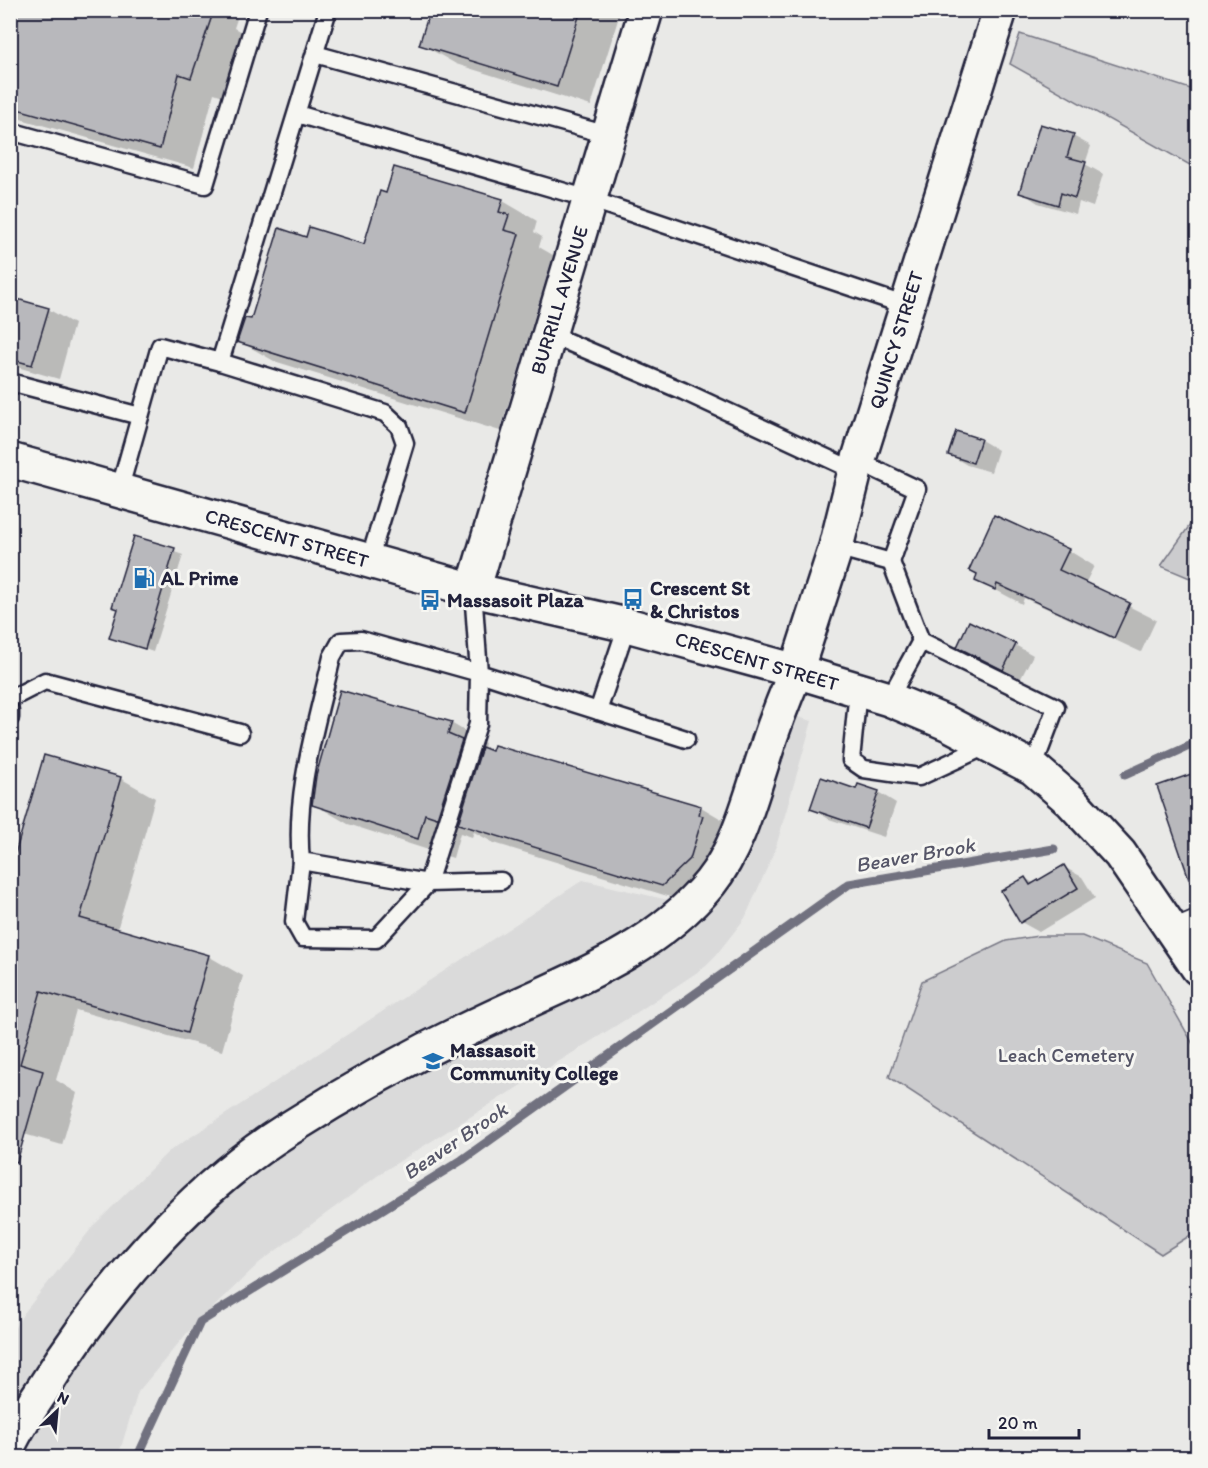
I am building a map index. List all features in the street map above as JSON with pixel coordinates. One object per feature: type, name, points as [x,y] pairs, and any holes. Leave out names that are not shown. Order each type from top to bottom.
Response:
[{"type":"main road","name":"BURRILL AVENUE","points":[[473,590],[646,10]]},
{"type":"main road","name":"QUINCY STREET","points":[[10,1443],[62,1358],[111,1290],[215,1185],[283,1132],[379,1076],[475,1026],[628,954],[682,914],[712,880],[739,831],[776,719],[796,670],[836,547],[857,466],[1000,10]]},
{"type":"main road","name":"CRESCENT STREET","points":[[11,461],[473,590],[627,625],[796,670],[889,699],[949,724],[1033,768],[1071,801],[1184,923],[1197,968]]},
{"type":"lane","points":[[10,130],[205,185],[258,10]]},
{"type":"lane","points":[[220,362],[328,10]]},
{"type":"lane","points":[[315,54],[608,135]]},
{"type":"lane","points":[[297,114],[589,199],[907,306]]},
{"type":"lane","points":[[549,334],[857,466],[917,489],[891,562],[921,641],[1056,707],[1033,768]]},
{"type":"lane","points":[[119,491],[160,345],[385,413],[399,426],[405,443],[369,561]]},
{"type":"lane","points":[[10,382],[140,416]]},
{"type":"lane","points":[[836,547],[891,562]]},
{"type":"lane","points":[[473,590],[479,673],[478,724],[428,882],[376,939],[303,938],[294,922],[301,861],[298,833],[305,774],[332,657],[341,641],[361,640],[479,673],[686,739]]},
{"type":"lane","points":[[598,711],[627,625]]},
{"type":"lane","points":[[889,699],[921,641]]},
{"type":"lane","points":[[10,699],[45,681],[240,733]]},
{"type":"lane","points":[[858,690],[851,760],[864,769],[919,777],[989,744]]},
{"type":"lane","points":[[10,711],[10,718]]},
{"type":"lane","points":[[301,861],[428,882],[501,880]]},
{"type":"shaded area","name":"Massasoit Community College","points":[[759,706],[812,721],[775,850],[745,918],[716,955],[702,969],[636,1013],[384,1171],[259,1263],[187,1333],[138,1392],[118,1457],[11,1457],[10,1335],[24,1313],[95,1224],[168,1152],[583,880],[672,901],[697,879],[724,831]]},
{"type":"green space","points":[[1020,34],[1197,91],[1197,169],[1010,64]]},
{"type":"green space","points":[[1197,515],[1198,581],[1161,566]]},
{"type":"green space","name":"Leach Cemetery","points":[[1038,936],[1082,936],[1147,963],[1197,1051],[1197,1231],[1161,1254],[889,1077],[922,981],[1006,941]]},
{"type":"building","points":[[10,10],[214,10],[191,78],[179,74],[160,149],[10,107]]},
{"type":"building","points":[[430,10],[581,10],[557,87],[419,45]]},
{"type":"building","points":[[1040,124],[1074,134],[1067,157],[1086,162],[1075,198],[1061,193],[1058,205],[1019,193]]},
{"type":"building","points":[[394,167],[503,199],[499,212],[509,215],[504,230],[519,234],[465,413],[237,342],[245,318],[251,319],[279,228],[306,237],[309,227],[364,244],[380,191],[386,193]]},
{"type":"building","points":[[10,297],[49,308],[32,365],[10,359]]},
{"type":"building","points":[[956,431],[981,439],[973,463],[948,455]]},
{"type":"building","points":[[994,515],[1069,549],[1059,570],[1130,603],[1114,638],[997,584],[995,590],[975,581],[977,574],[969,570]]},
{"type":"building","name":"AL Prime","points":[[134,536],[175,548],[145,649],[109,638],[118,609],[112,607]]},
{"type":"building","points":[[969,621],[1016,644],[1003,670],[957,647]]},
{"type":"building","points":[[340,690],[452,722],[448,734],[462,740],[437,818],[425,814],[418,839],[312,805],[316,776]]},
{"type":"building","points":[[494,745],[701,806],[699,815],[703,816],[690,859],[662,886],[458,824],[482,747],[492,751]]},
{"type":"building","points":[[44,755],[121,777],[80,918],[209,955],[187,1033],[41,991],[20,1064],[43,1071],[17,1162],[10,1161],[10,871]]},
{"type":"building","points":[[1197,772],[1197,892],[1194,893],[1157,786]]},
{"type":"building","points":[[821,777],[856,789],[858,784],[879,791],[866,828],[810,809]]},
{"type":"building","points":[[1064,865],[1078,888],[1020,923],[1001,891],[1025,877],[1030,885]]},
{"type":"waterway","name":"Beaver Brook","points":[[1125,775],[1198,742]]},
{"type":"waterway","name":"Beaver Brook","points":[[137,1458],[200,1322],[462,1160],[849,884],[1054,849]]},
{"type":"place","name":"AL Prime","points":[[144,578]]},
{"type":"place","name":"Crescent St & Christos","points":[[633,599]]},
{"type":"place","name":"Massasoit Plaza","points":[[430,600]]},
{"type":"place","name":"Massasoit Community College","points":[[433,1061]]}]
